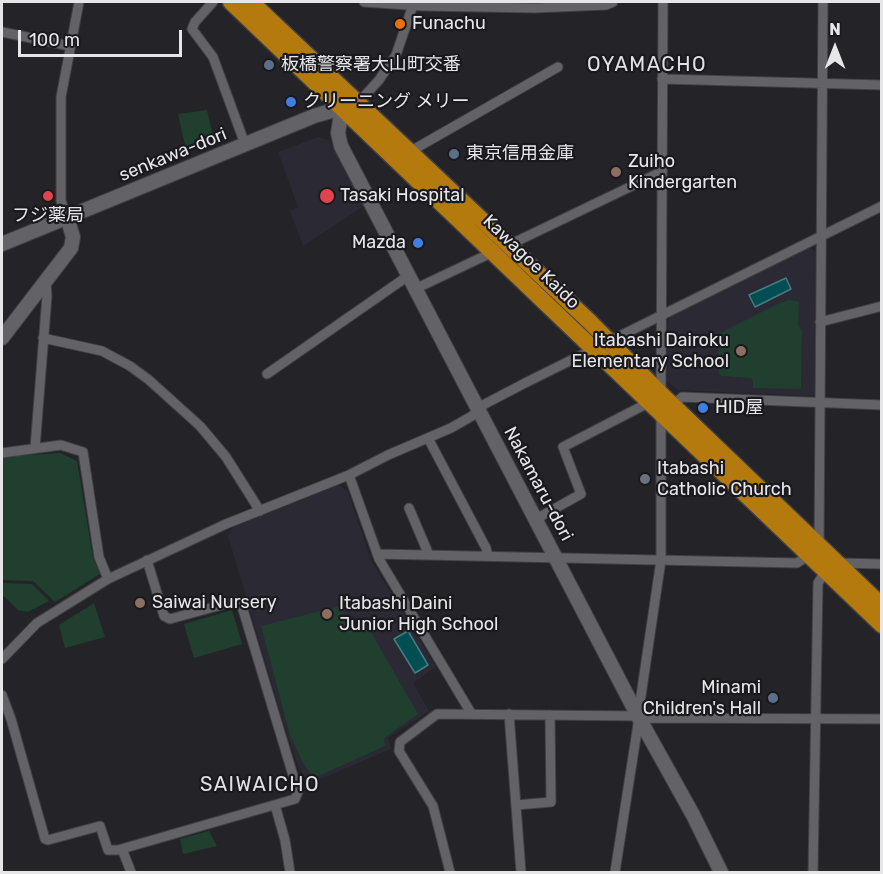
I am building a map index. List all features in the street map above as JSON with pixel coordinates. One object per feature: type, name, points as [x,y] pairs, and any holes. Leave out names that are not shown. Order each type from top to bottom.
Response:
[{"type":"highway","name":"Kawagoe Kaido","points":[[231,2],[593,349],[661,404],[814,550],[882,625]]},
{"type":"highway","name":"Kawagoe Kaido","points":[[251,2],[611,342],[661,404]]},
{"type":"highway","name":"Kawagoe Kaido","points":[[831,567],[882,606]]},
{"type":"street","points":[[2,338],[71,248],[73,237],[61,201],[60,110],[64,71],[79,2]]},
{"type":"street","points":[[213,2],[195,22],[192,29],[213,57],[245,144]]},
{"type":"street","points":[[364,2],[535,8],[606,5],[613,2]]},
{"type":"street","points":[[615,873],[661,560],[663,2]]},
{"type":"street","points":[[377,554],[797,562],[814,550],[820,322],[823,2]]},
{"type":"street","points":[[359,102],[379,80],[396,55],[420,4]]},
{"type":"street","points":[[2,32],[70,46]]},
{"type":"street","points":[[411,151],[558,67]]},
{"type":"street","points":[[662,79],[882,85]]},
{"type":"street","name":"senkawa-dori","points":[[2,244],[314,116],[359,102]]},
{"type":"street","name":"Nakamaru-dori","points":[[342,108],[339,140],[638,717],[693,815],[721,873]]},
{"type":"street","points":[[509,245],[661,172]]},
{"type":"street","points":[[2,659],[38,623],[108,579],[226,524],[349,475],[388,455],[451,428],[483,405],[882,206]]},
{"type":"street","points":[[415,289],[493,252]]},
{"type":"street","points":[[267,374],[408,276]]},
{"type":"street","points":[[35,448],[47,296],[46,282]]},
{"type":"street","points":[[820,322],[882,306]]},
{"type":"street","points":[[43,338],[102,351],[130,366],[149,380],[200,426],[226,457],[260,511]]},
{"type":"street","points":[[536,519],[581,494],[563,447],[682,397],[882,405]]},
{"type":"street","points":[[428,438],[486,548],[488,556]]},
{"type":"street","points":[[2,453],[61,445],[83,452],[99,557],[108,579]]},
{"type":"street","points":[[349,475],[377,554],[471,713]]},
{"type":"street","points":[[410,508],[429,555]]},
{"type":"street","points":[[2,695],[45,839],[100,826],[108,850],[122,849],[295,799],[298,792],[241,603],[236,601],[170,619],[164,616],[147,560]]},
{"type":"street","points":[[813,873],[818,583],[831,567],[882,564]]},
{"type":"street","points":[[450,873],[433,806],[399,751],[400,742],[437,714],[882,719]]},
{"type":"street","points":[[509,714],[521,873]]},
{"type":"street","points":[[516,805],[551,802],[550,715]]},
{"type":"street","points":[[275,805],[285,840],[290,873]]},
{"type":"street","points":[[122,849],[131,873]]},
{"type":"shaded area","name":"Tasaki Hospital","points":[[318,137],[329,140],[364,206],[303,246],[290,211],[298,207],[278,152]]},
{"type":"shaded area","name":"Itabashi Dairoku Elementary School","points":[[809,247],[815,252],[815,394],[811,396],[678,390],[667,381],[668,322],[671,316]]},
{"type":"shaded area","name":"Itabashi Daini Junior High School","points":[[339,485],[348,492],[371,560],[436,667],[413,683],[429,711],[388,738],[391,749],[309,784],[298,766],[286,731],[228,536],[233,527]]},
{"type":"green space","points":[[207,110],[213,137],[186,149],[178,114]]},
{"type":"green space","points":[[789,300],[799,302],[798,326],[802,330],[801,389],[753,388],[751,378],[719,374],[718,336],[720,333]]},
{"type":"green space","points":[[60,453],[77,461],[93,558],[100,574],[55,602],[33,581],[2,580],[2,457]]},
{"type":"green space","points":[[2,583],[32,584],[49,601],[28,612],[18,610],[2,596]]},
{"type":"green space","points":[[94,603],[105,637],[65,648],[59,625]]},
{"type":"green space","points":[[340,606],[352,628],[360,632],[368,627],[418,714],[384,738],[385,746],[314,778],[303,763],[290,735],[261,626]]},
{"type":"green space","points":[[232,610],[242,644],[194,658],[184,624]]},
{"type":"green space","points":[[209,831],[217,846],[183,854],[180,839]]},
{"type":"water","points":[[786,278],[791,289],[755,307],[749,295]]},
{"type":"water","points":[[408,631],[428,665],[415,673],[394,639]]},
{"type":"place","name":"Funachu","points":[[400,24]]},
{"type":"place","name":"板橋警察署大山町交番","points":[[269,65]]},
{"type":"place","name":"クリーニング メリー","points":[[291,102]]},
{"type":"place","name":"東京信用金庫","points":[[454,154]]},
{"type":"place","name":"Zuiho Kindergarten","points":[[616,172]]},
{"type":"place","name":"フジ薬局","points":[[48,196]]},
{"type":"place","name":"Tasaki Hospital","points":[[327,196]]},
{"type":"place","name":"Mazda","points":[[418,243]]},
{"type":"place","name":"Itabashi Dairoku Elementary School","points":[[741,351]]},
{"type":"place","name":"HID屋","points":[[703,408]]},
{"type":"place","name":"Itabashi Catholic Church","points":[[645,479]]},
{"type":"place","name":"Saiwai Nursery","points":[[140,603]]},
{"type":"place","name":"Itabashi Daini Junior High School","points":[[327,614]]},
{"type":"place","name":"Minami Children's Hall","points":[[773,698]]},
{"type":"district","name":"OYAMACHO","points":[[647,65]]},
{"type":"district","name":"SAIWAICHO","points":[[260,785]]}]
